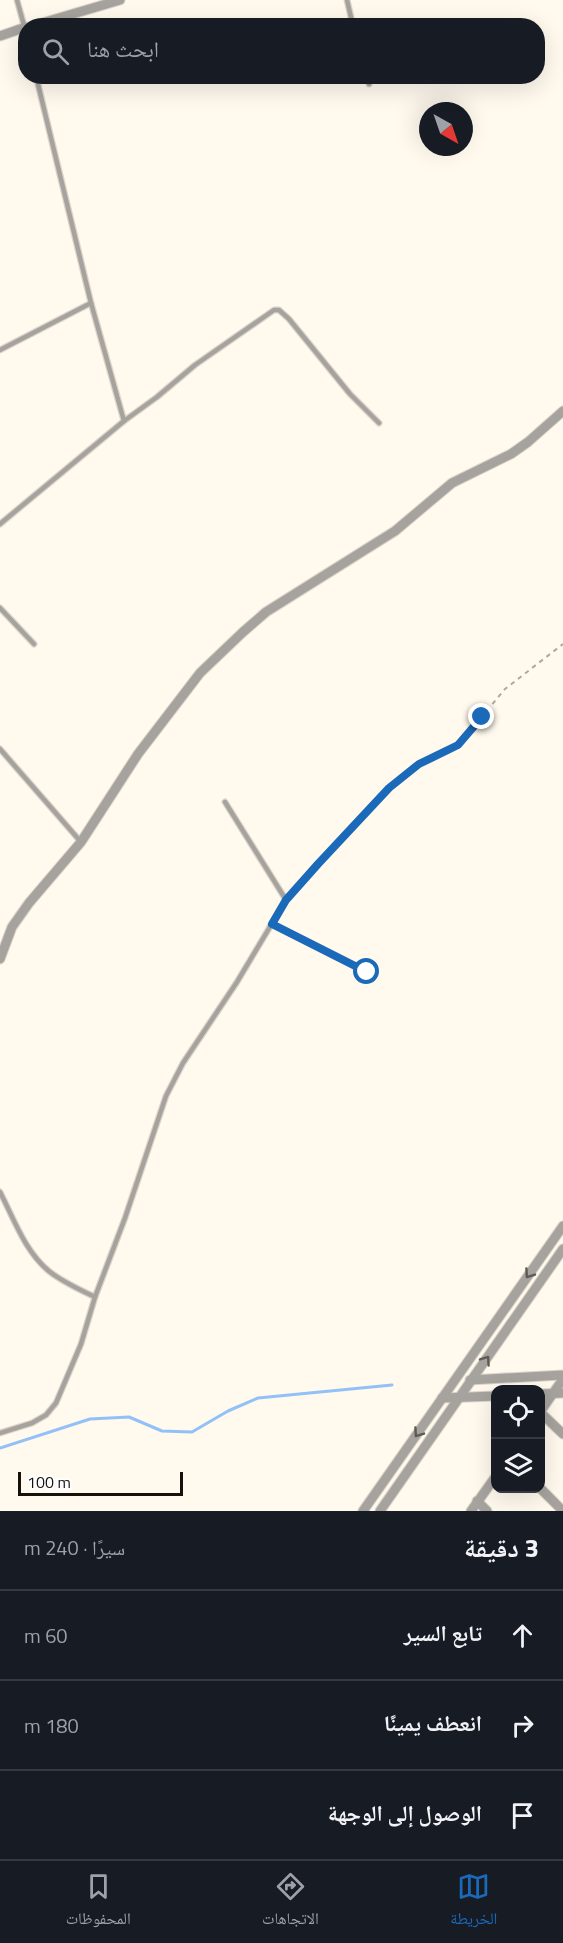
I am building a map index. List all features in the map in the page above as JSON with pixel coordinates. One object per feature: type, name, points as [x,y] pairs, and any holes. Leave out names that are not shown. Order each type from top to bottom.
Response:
[{"type":"street","points":[[59,18],[113,1]]},
{"type":"street","points":[[0,36],[18,31]]},
{"type":"street","points":[[0,959],[12,927],[29,903],[81,842],[138,754],[200,673],[243,632],[282,602],[395,531],[452,483],[511,454],[563,411]]},
{"type":"street","points":[[363,1511],[563,1226]]},
{"type":"street","points":[[380,1511],[563,1249]]},
{"type":"street","points":[[454,1381],[563,1377],[558,1393],[545,1407]]},
{"type":"street","points":[[442,1398],[491,1396]]},
{"type":"street","points":[[545,1417],[563,1434]]},
{"type":"street","points":[[471,1511],[491,1482]]},
{"type":"street","points":[[545,1493],[563,1511]]},
{"type":"street","points":[[477,1502],[487,1511]]},
{"type":"lane","points":[[17,0],[23,18]]},
{"type":"lane","points":[[347,0],[351,18]]},
{"type":"lane","points":[[38,84],[92,303],[124,421]]},
{"type":"lane","points":[[0,350],[92,303]]},
{"type":"lane","points":[[0,524],[124,421],[212,352],[270,311],[279,310],[289,318],[350,394],[379,423]]},
{"type":"lane","points":[[0,608],[34,644]]},
{"type":"lane","points":[[0,749],[81,842]]},
{"type":"lane","points":[[0,1433],[39,1419],[46,1415],[56,1402],[81,1344],[95,1297],[125,1218],[166,1096],[183,1063],[286,900],[225,802]]},
{"type":"lane","points":[[272,924],[367,972]]},
{"type":"lane","points":[[0,1192],[31,1251],[39,1261],[53,1274],[95,1297]]},
{"type":"path","points":[[286,900],[395,783],[419,764],[458,745],[506,689],[563,644]]},
{"type":"waterway","points":[[0,1448],[90,1419],[129,1417],[162,1431],[192,1432],[228,1411],[258,1398],[392,1385]]},
{"type":"route","points":[[367,972],[272,924],[286,900],[389,788],[419,764],[458,745],[482,717]]}]
